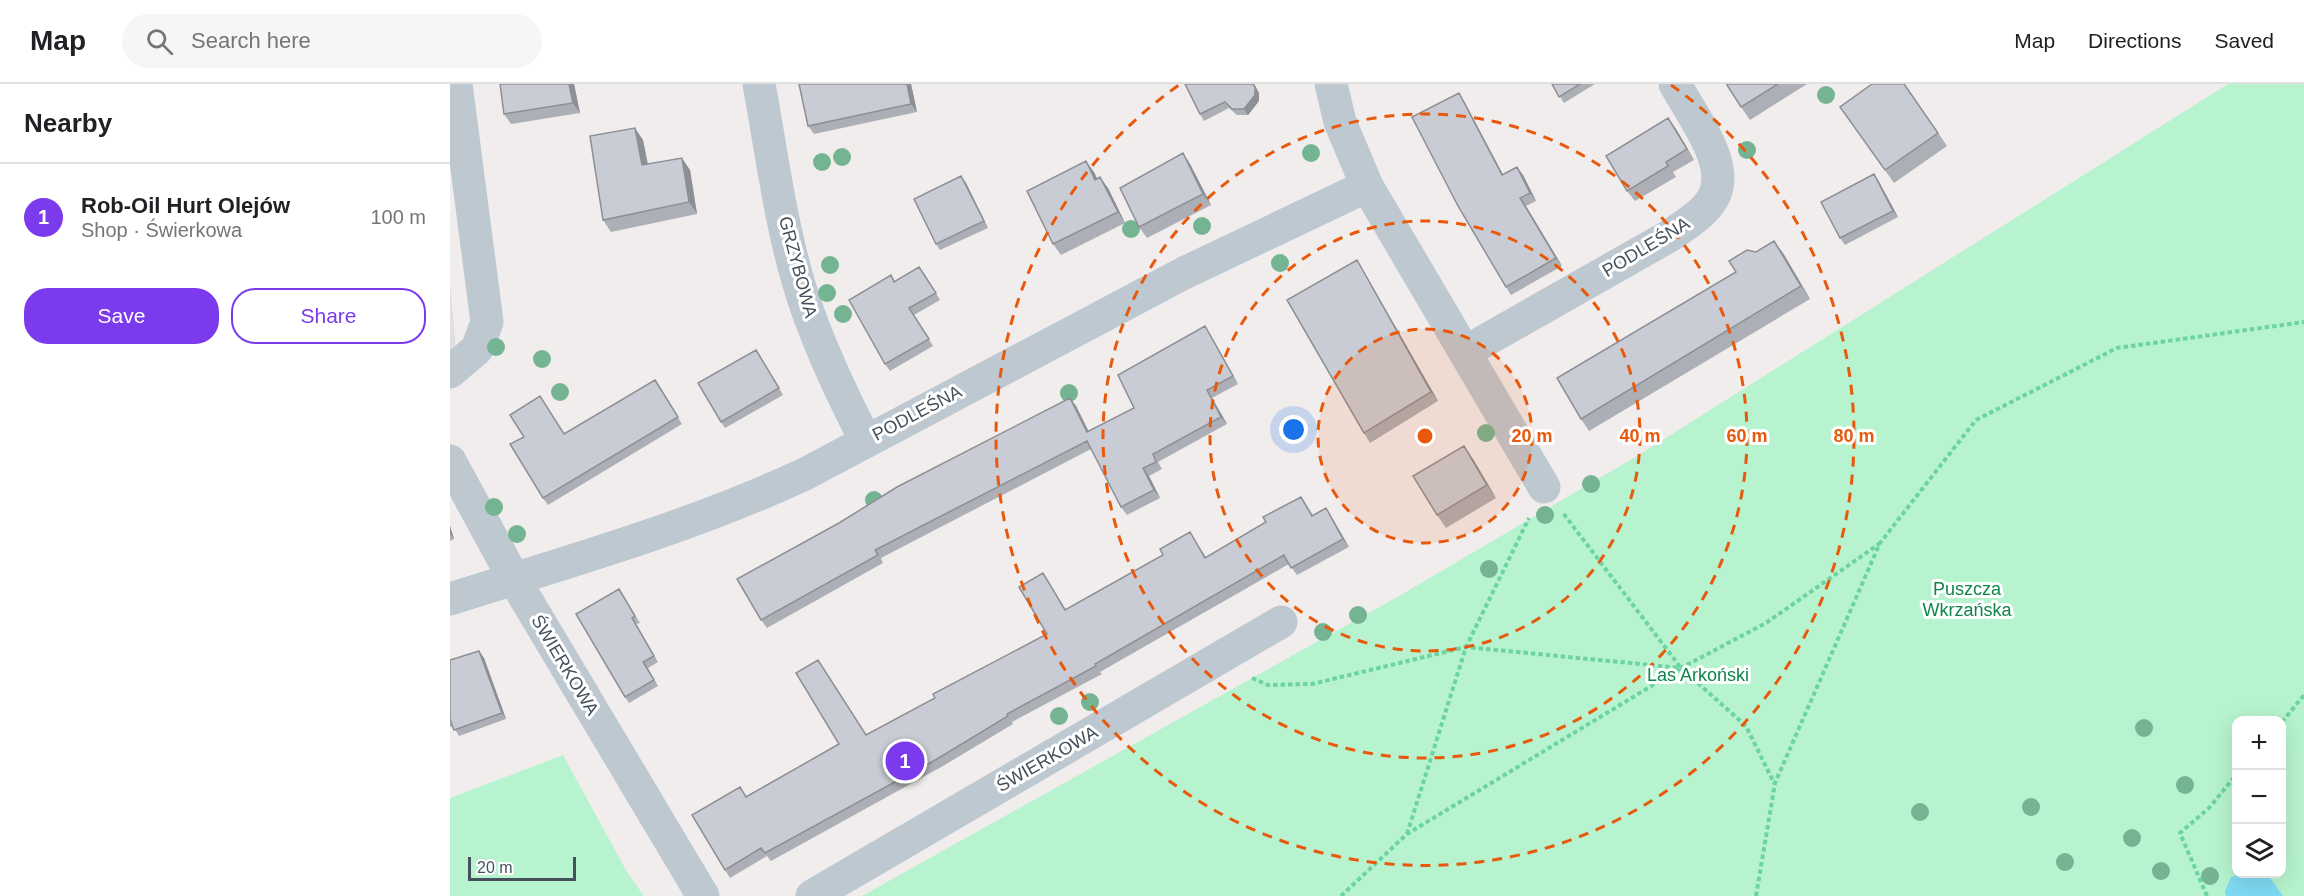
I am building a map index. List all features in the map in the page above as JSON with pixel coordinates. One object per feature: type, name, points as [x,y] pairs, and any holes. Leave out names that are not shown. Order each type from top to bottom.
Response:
[{"type":"street","points":[[450,372],[477,349],[487,322],[456,84]]},
{"type":"street","name":"GRZYBOWA","points":[[759,84],[785,223],[808,311],[846,404],[866,441]]},
{"type":"street","points":[[1331,84],[1340,123],[1367,186],[1544,487]]},
{"type":"street","name":"PODLEŚNA","points":[[1465,352],[1671,235],[1698,216],[1713,198],[1719,180],[1716,158],[1675,84]]},
{"type":"street","name":"PODLEŚNA","points":[[450,599],[663,531],[744,502],[866,441],[1184,273],[1367,186]]},
{"type":"street","name":"ŚWIERKOWA","points":[[450,461],[514,579],[703,896]]},
{"type":"street","name":"ŚWIERKOWA","points":[[812,896],[1281,622]]},
{"type":"path","points":[[1756,896],[1775,783],[1880,543],[1976,420],[2116,348],[2304,322]]},
{"type":"path","points":[[1407,834],[1466,647],[1544,487],[1681,669],[1746,726],[1775,783]]},
{"type":"path","points":[[1341,896],[1407,834],[1681,669],[1766,623],[1880,543]]},
{"type":"path","points":[[1213,662],[1268,685],[1312,684],[1466,647],[1681,669]]},
{"type":"path","points":[[2286,717],[2304,695]]},
{"type":"path","points":[[2207,896],[2180,833],[2209,807],[2232,780]]},
{"type":"shaded area","points":[[450,284],[456,350],[450,351]]},
{"type":"green space","name":"Puszcza Wkrzańska","points":[[2228,84],[2304,84],[2304,896],[862,896],[1399,596],[1642,453]]},
{"type":"green space","points":[[563,755],[627,872],[644,896],[450,896],[450,798]]},
{"type":"water","points":[[2231,877],[2270,878],[2283,896],[2226,896],[2225,891]]},
{"type":"building","points":[[500,84],[569,84],[573,103],[504,114]]},
{"type":"building","points":[[799,84],[907,84],[911,104],[808,126]]},
{"type":"building","points":[[1185,84],[1253,84],[1255,95],[1244,109],[1232,109],[1225,102],[1200,114]]},
{"type":"building","points":[[1552,84],[1580,84],[1559,97]]},
{"type":"building","points":[[1727,84],[1778,84],[1741,107]]},
{"type":"building","points":[[1872,84],[1904,84],[1938,133],[1885,170],[1840,107]]},
{"type":"building","points":[[1459,93],[1502,175],[1517,167],[1530,193],[1520,198],[1556,258],[1506,287],[1458,206],[1412,117]]},
{"type":"building","points":[[1668,118],[1687,149],[1666,162],[1668,166],[1627,191],[1606,156]]},
{"type":"building","points":[[635,128],[642,165],[682,158],[689,202],[603,220],[590,136]]},
{"type":"building","points":[[1183,153],[1203,194],[1139,227],[1120,188]]},
{"type":"building","points":[[1086,161],[1095,180],[1100,177],[1118,212],[1053,244],[1027,191]]},
{"type":"building","points":[[1874,174],[1893,211],[1840,238],[1821,202]]},
{"type":"building","points":[[961,176],[984,221],[936,244],[914,199]]},
{"type":"building","points":[[1774,241],[1801,286],[1581,419],[1557,378],[1736,272],[1729,261],[1747,250],[1756,252]]},
{"type":"building","points":[[1357,260],[1431,392],[1364,433],[1287,300]]},
{"type":"building","points":[[919,267],[936,293],[909,308],[929,339],[885,364],[849,300],[891,275],[894,282]]},
{"type":"building","points":[[1205,326],[1233,376],[1207,390],[1221,417],[1153,454],[1156,462],[1143,468],[1154,490],[1121,507],[1087,441],[875,550],[878,555],[761,620],[737,579],[839,523],[897,487],[1070,398],[1087,432],[1134,408],[1118,375]]},
{"type":"building","points":[[756,350],[779,388],[721,422],[698,383]]},
{"type":"building","points":[[655,380],[678,417],[543,498],[510,444],[524,437],[510,415],[540,396],[564,434]]},
{"type":"building","points":[[1464,446],[1487,485],[1437,515],[1413,476]]},
{"type":"building","points":[[1301,497],[1312,516],[1326,508],[1343,539],[1291,568],[1284,555],[1095,664],[1096,666],[1007,714],[1008,716],[937,759],[765,853],[761,848],[725,870],[692,815],[740,787],[746,797],[839,744],[796,673],[818,660],[866,735],[935,698],[933,694],[1047,634],[1019,587],[1043,573],[1065,610],[1163,555],[1160,549],[1190,532],[1205,558],[1266,522],[1263,517]]},
{"type":"building","points":[[619,589],[635,616],[632,618],[654,656],[643,662],[654,680],[625,697],[576,614]]},
{"type":"building","points":[[479,651],[502,713],[454,730],[450,719],[450,660]]},
{"type":"place","name":"Rob-Oil Hurt Olejów","points":[[905,761]]},
{"type":"park label","name":"Las Arkoński","points":[[1698,675]]}]
